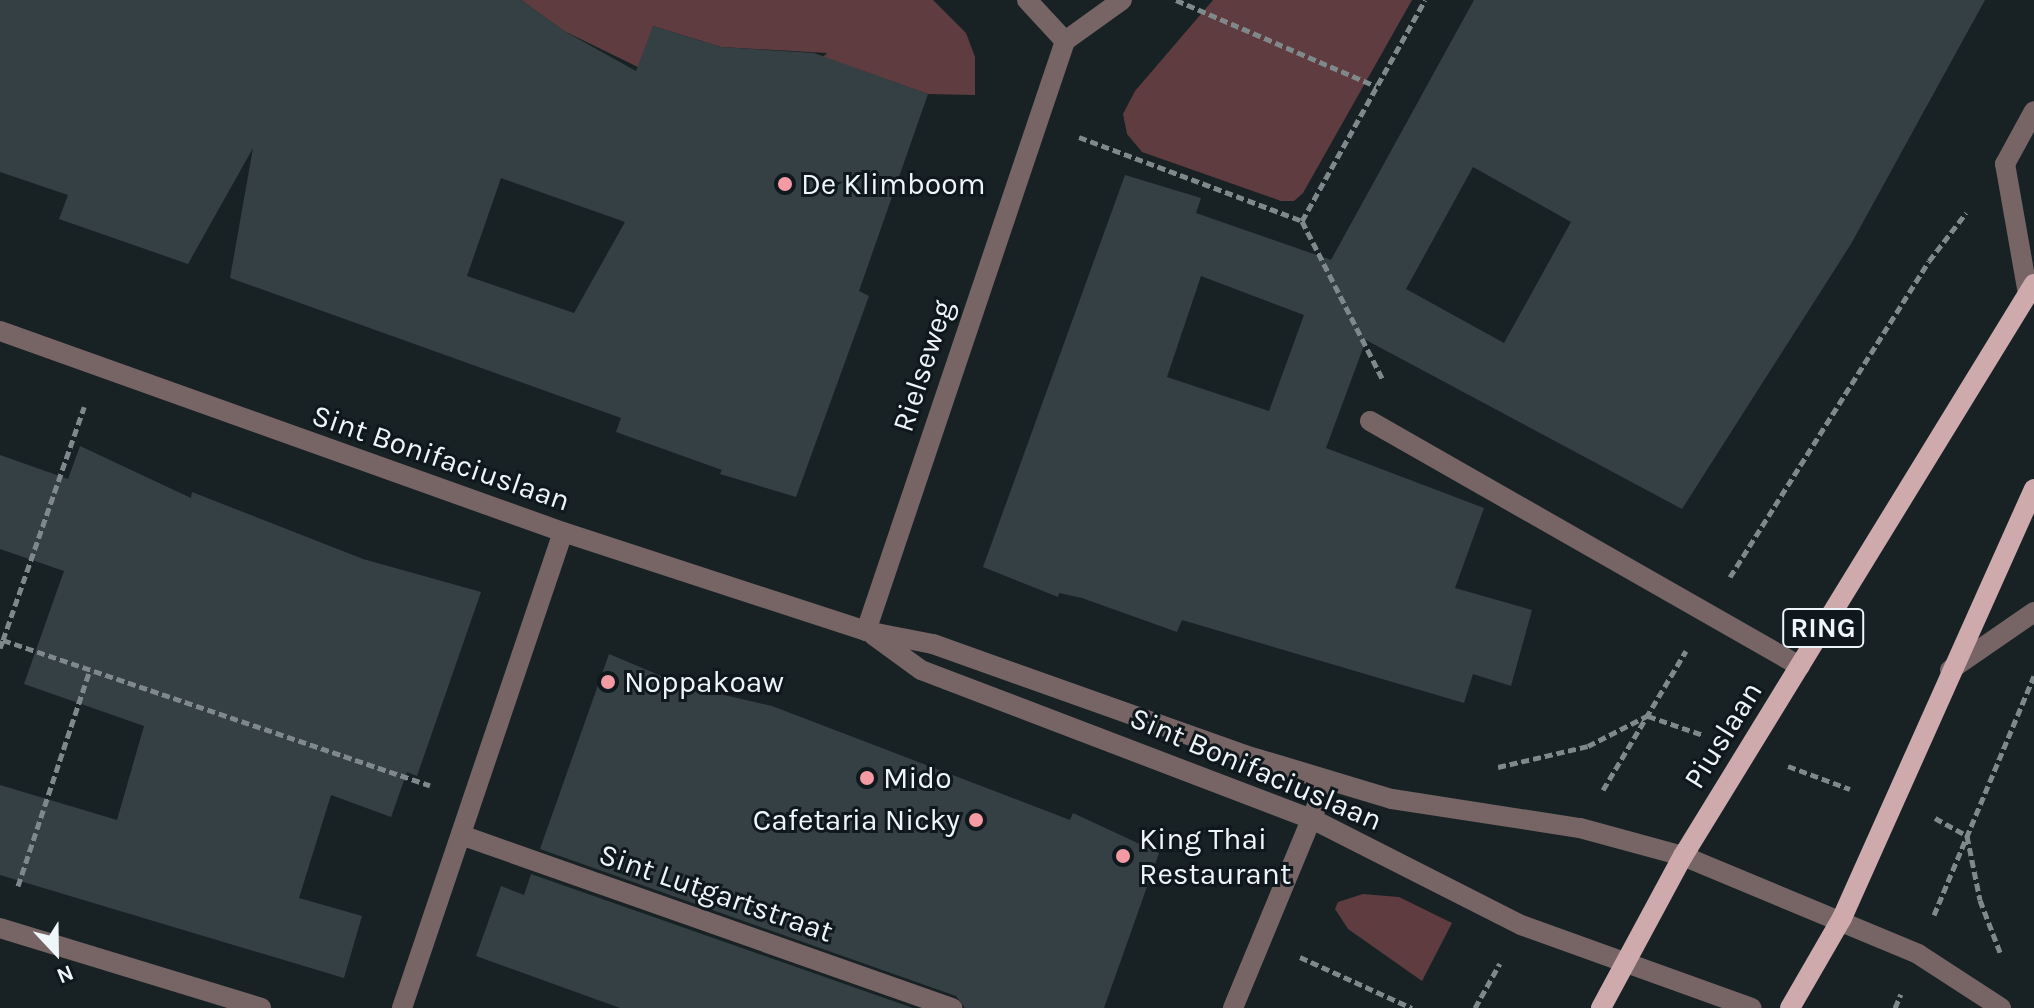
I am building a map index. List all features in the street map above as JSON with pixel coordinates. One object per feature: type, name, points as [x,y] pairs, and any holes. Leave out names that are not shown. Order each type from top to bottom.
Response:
[{"type":"main road","name":"Piuslaan","points":[[1601,1008],[1622,964],[1683,856],[2031,289]]},
{"type":"main road","points":[[1790,1008],[1842,918],[1890,804],[2034,489]]},
{"type":"street","points":[[1027,0],[1065,41],[1122,0]]},
{"type":"street","name":"Rielseweg","points":[[866,631],[1065,41]]},
{"type":"street","points":[[2005,164],[2034,111]]},
{"type":"street","name":"Piuslaan","points":[[2005,164],[2031,289]]},
{"type":"street","name":"Sint Bonifaciuslaan","points":[[0,331],[97,369],[563,532],[866,631],[933,644],[1327,781],[1392,799],[1580,828],[1683,856],[1842,918],[1918,954],[2001,1008]]},
{"type":"street","points":[[1370,421],[1800,666]]},
{"type":"street","points":[[402,1008],[563,532]]},
{"type":"street","points":[[1950,670],[2034,612]]},
{"type":"street","name":"Sint Bonifaciuslaan","points":[[866,631],[921,670],[1312,819],[1521,925],[1622,964],[1751,1008]]},
{"type":"street","points":[[1233,1008],[1327,781]]},
{"type":"street","name":"Sint Lutgartstraat","points":[[461,835],[952,1008]]},
{"type":"street","points":[[2,928],[261,1008]]},
{"type":"path","points":[[1176,0],[1376,86]]},
{"type":"path","points":[[1302,221],[1425,0]]},
{"type":"path","points":[[1037,121],[1302,221],[1384,378],[1370,421]]},
{"type":"path","points":[[1493,768],[1588,746],[1648,716],[1708,613],[1929,261],[2005,164]]},
{"type":"path","points":[[0,648],[97,369]]},
{"type":"path","points":[[3,640],[472,799]]},
{"type":"path","points":[[2,928],[90,670]]},
{"type":"path","points":[[1895,1008],[2034,676]]},
{"type":"path","points":[[1648,716],[1938,819],[1967,836],[1980,900],[2005,960]]},
{"type":"path","points":[[1261,940],[1412,1008]]},
{"type":"shaded area","points":[[521,0],[933,0],[966,33],[975,57],[975,95],[928,94],[823,57],[827,53],[721,47],[653,26],[640,68],[564,31]]},
{"type":"shaded area","points":[[1213,0],[1412,0],[1303,193],[1294,201],[1281,201],[1142,152],[1127,134],[1123,114],[1135,91]]},
{"type":"shaded area","points":[[1363,894],[1399,897],[1452,923],[1422,981],[1348,929],[1335,909],[1338,902]]},
{"type":"building","points":[[0,0],[521,0],[564,31],[636,71],[653,26],[721,47],[814,53],[928,94],[859,291],[869,296],[796,497],[720,474],[722,470],[616,432],[621,418],[230,278],[253,148],[188,264],[59,219],[68,195],[0,172]],"holes":[[[501,178],[625,222],[574,313],[467,276]]]},
{"type":"building","points":[[1474,0],[1985,0],[1851,244],[1682,509],[1366,340],[1326,448],[1484,508],[1455,588],[1532,610],[1511,686],[1473,674],[1464,703],[1182,620],[1177,632],[1082,598],[1059,593],[1058,597],[983,567],[1125,175],[1201,198],[1196,213],[1331,260]],"holes":[[[1473,167],[1571,222],[1504,343],[1406,289]],[[1201,276],[1304,315],[1269,411],[1167,377]]]},
{"type":"building","points":[[80,446],[191,498],[192,492],[363,559],[481,592],[417,776],[407,772],[391,817],[331,795],[299,898],[362,916],[344,978],[0,875],[0,785],[117,820],[144,726],[24,684],[64,571],[0,549],[0,455],[68,479]]},
{"type":"building","points":[[609,654],[685,686],[772,706],[1070,820],[1073,813],[1159,853],[1104,1008],[965,1008],[956,996],[540,849]]},
{"type":"building","points":[[531,874],[913,1008],[620,1008],[476,956],[501,886],[524,895]]},
{"type":"place","name":"De Klimboom","points":[[785,184]]},
{"type":"place","name":"Noppakoaw","points":[[608,682]]},
{"type":"place","name":"Mido","points":[[867,778]]},
{"type":"place","name":"Cafetaria Nicky","points":[[976,820]]},
{"type":"place","name":"King Thai Restaurant","points":[[1123,856]]}]
